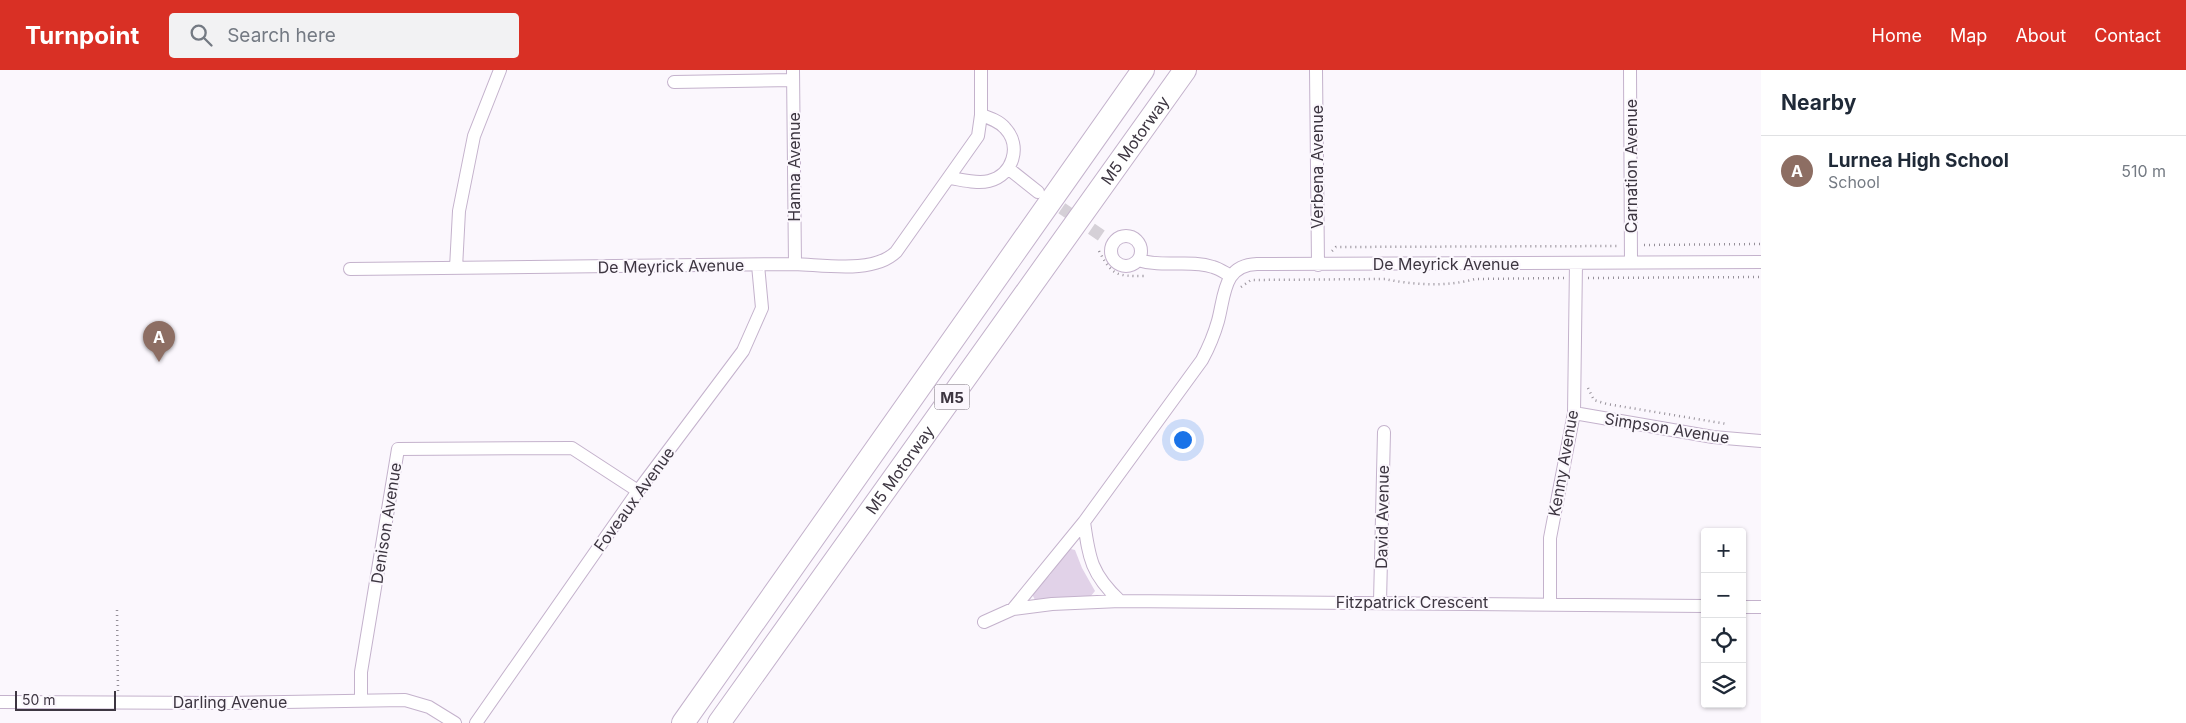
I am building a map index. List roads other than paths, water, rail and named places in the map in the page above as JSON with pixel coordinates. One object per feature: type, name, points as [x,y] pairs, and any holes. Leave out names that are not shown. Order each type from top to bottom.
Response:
[{"type":"highway","name":"M5 Motorway","points":[[684,723],[1143,70]]},
{"type":"highway","name":"M5 Motorway","points":[[719,723],[1185,70]]},
{"type":"street","points":[[456,268],[460,211],[474,136],[500,70]]},
{"type":"street","name":"De Meyrick Avenue","points":[[350,269],[795,264],[867,266],[884,262],[896,252],[974,144],[980,130],[981,70]]},
{"type":"street","name":"Verbena Avenue","points":[[1316,70],[1318,265]]},
{"type":"street","name":"Carnation Avenue","points":[[1630,70],[1631,262]]},
{"type":"street","points":[[674,82],[793,75]]},
{"type":"street","name":"Hanna Avenue","points":[[793,75],[795,264]]},
{"type":"street","points":[[950,178],[988,181],[1000,176],[1012,164],[1013,143],[1009,134],[1000,124],[981,115]]},
{"type":"street","points":[[1009,169],[1038,192]]},
{"type":"street","points":[[1138,260],[1140,246],[1134,238],[1125,236],[1108,239],[1112,257],[1120,264],[1130,265],[1138,260],[1158,264],[1208,265],[1234,281]]},
{"type":"street","name":"De Meyrick Avenue","points":[[1234,281],[1239,268],[1252,264],[1761,262]]},
{"type":"street","name":"Kenny Avenue","points":[[1550,603],[1550,538],[1574,413],[1576,263]]},
{"type":"street","name":"Foveaux Avenue","points":[[476,723],[638,491],[743,351],[762,308],[758,265]]},
{"type":"street","name":"Fitzpatrick Crescent","points":[[1014,608],[1084,522],[1202,360],[1212,340],[1225,288],[1234,281]]},
{"type":"street","name":"Simpson Avenue","points":[[1574,413],[1713,437],[1761,441]]},
{"type":"street","name":"David Avenue","points":[[1380,602],[1384,432]]},
{"type":"street","name":"Denison Avenue","points":[[361,701],[362,672],[398,449],[572,448],[638,491]]},
{"type":"street","points":[[1084,522],[1091,564],[1095,573],[1120,601]]},
{"type":"street","name":"Fitzpatrick Crescent","points":[[984,622],[1014,608],[1120,601],[1550,603],[1701,606]]},
{"type":"street","points":[[1746,607],[1761,607]]},
{"type":"street","name":"Darling Avenue","points":[[0,702],[119,703],[405,700],[418,702],[429,707],[454,723]]},
{"type":"tunnel","points":[[1047,198],[1102,236]]},
{"type":"place","name":"Lurnea High School","points":[[159,362]]}]
